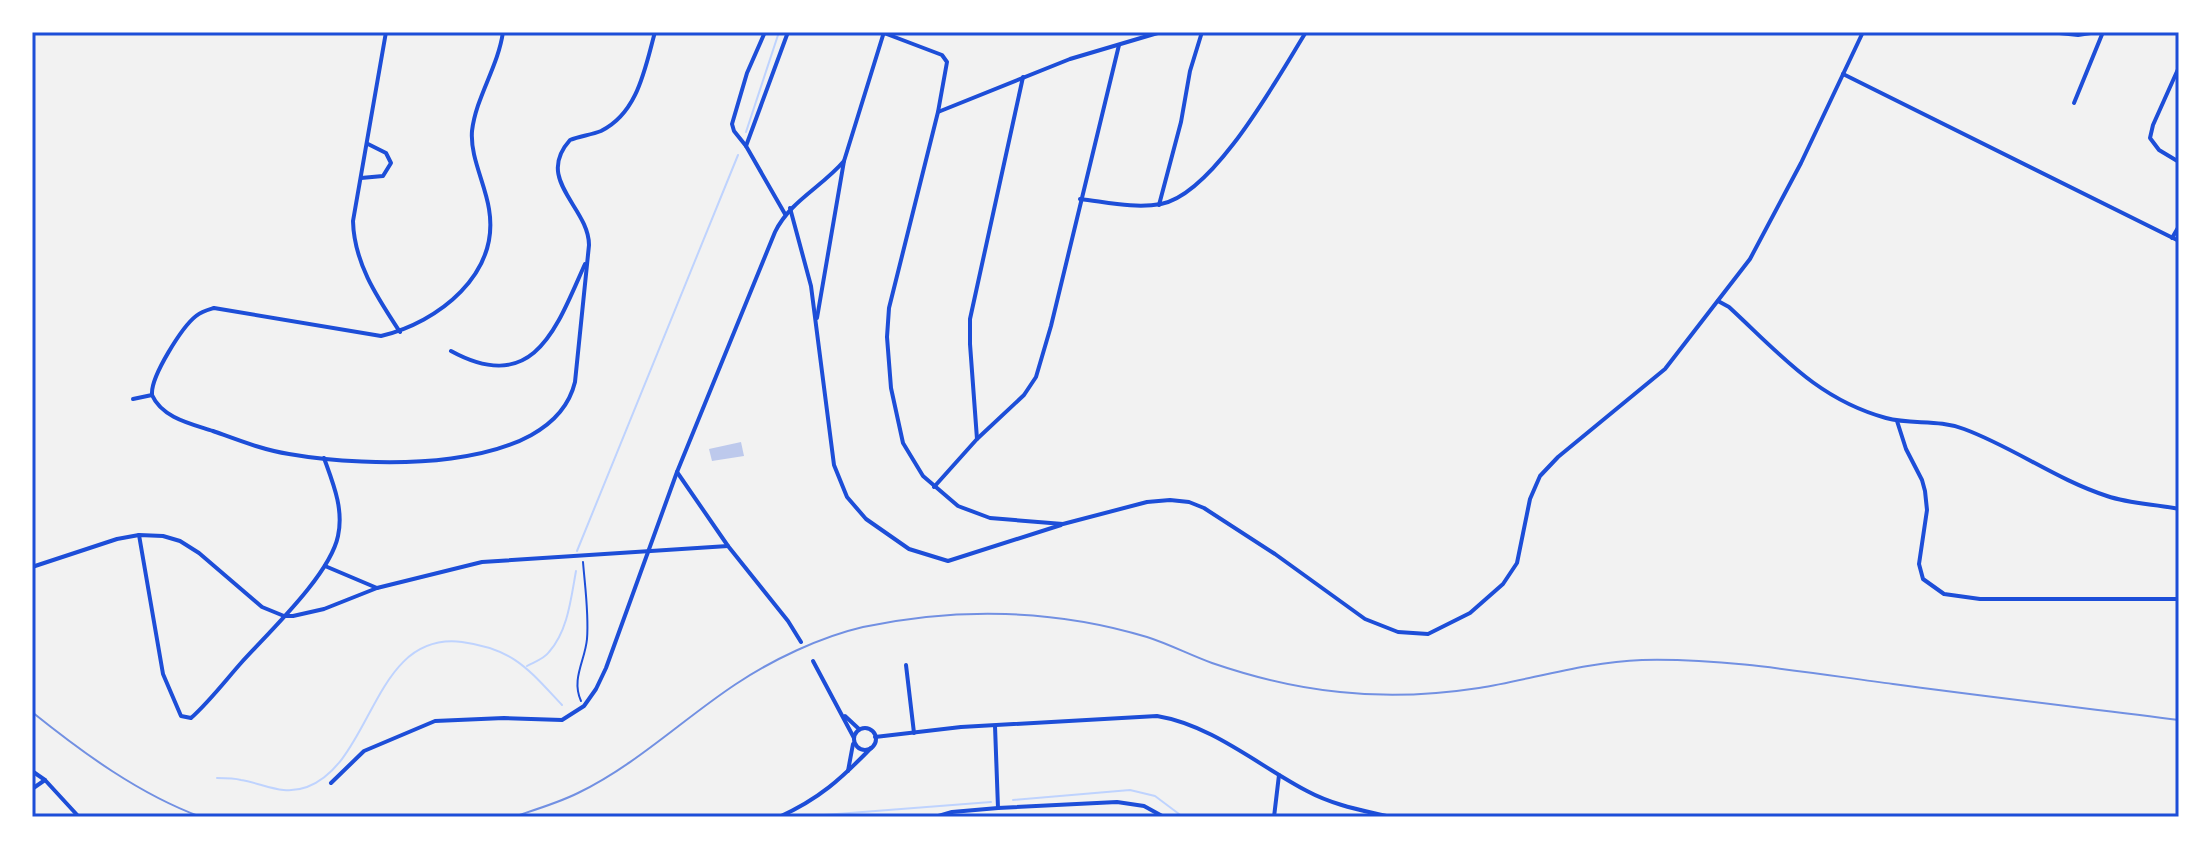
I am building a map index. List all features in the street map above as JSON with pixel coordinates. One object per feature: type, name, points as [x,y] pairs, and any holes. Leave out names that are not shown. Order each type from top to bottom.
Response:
[{"type":"street","points":[[386,32],[353,221],[357,254],[400,332]]},
{"type":"street","points":[[503,32],[499,55],[475,117],[472,135],[491,229],[485,256],[469,284],[453,300],[400,332],[381,336],[214,308],[203,310],[193,318],[154,377],[152,395],[163,410],[180,420],[287,454],[397,462],[470,456],[522,439],[551,422],[563,411],[572,396],[575,382],[589,238],[565,193],[558,172],[559,159],[570,140],[599,132],[625,113],[642,76],[655,32]]},
{"type":"street","points":[[765,32],[747,73],[732,120],[734,131],[785,214]]},
{"type":"street","points":[[746,146],[788,32]]},
{"type":"street","points":[[817,320],[844,161],[884,32],[942,55],[946,60],[938,112],[889,308],[887,337],[891,388],[903,443],[934,487],[958,506],[976,514],[1063,524]]},
{"type":"street","points":[[938,112],[1070,59],[1161,32]]},
{"type":"street","points":[[1159,205],[1202,32]]},
{"type":"street","points":[[1080,199],[1159,205],[1181,197],[1209,172],[1268,94],[1306,32]]},
{"type":"street","points":[[790,208],[817,320],[834,465],[847,497],[866,519],[895,541],[909,549],[948,561],[1063,524],[1147,502],[1170,500],[1197,504],[1275,554],[1365,619],[1398,632],[1428,634],[1470,613],[1503,584],[1517,563],[1530,499],[1540,476],[1558,457],[1665,369],[1750,259],[1769,227],[1863,32]]},
{"type":"street","points":[[2050,32],[2078,35],[2100,32],[2074,103]]},
{"type":"street","points":[[934,487],[977,439],[1024,395],[1036,377],[1119,45]]},
{"type":"street","points":[[2179,67],[2153,125],[2151,142],[2179,162]]},
{"type":"street","points":[[1843,74],[2179,241]]},
{"type":"street","points":[[977,439],[970,319],[1023,77]]},
{"type":"street","points":[[361,178],[383,176],[391,163],[386,153],[368,144]]},
{"type":"street","points":[[331,783],[364,751],[428,723],[473,718],[562,720],[584,706],[606,668],[677,472],[775,232],[790,208],[822,185],[844,161]]},
{"type":"street","points":[[2172,238],[2179,226]]},
{"type":"street","points":[[451,351],[468,360],[495,366],[533,354],[554,332],[586,262]]},
{"type":"street","points":[[1718,301],[1729,307],[1826,394],[1853,407],[1897,421],[1947,423],[1994,441],[2108,497],[2179,509]]},
{"type":"street","points":[[133,399],[152,395]]},
{"type":"street","points":[[1897,421],[1925,491],[1927,510],[1919,564],[1923,579],[1944,594],[1980,599],[2179,599]]},
{"type":"street","points":[[139,535],[163,674],[181,716],[191,718],[284,616],[325,566],[333,551],[340,526],[337,493],[324,458]]},
{"type":"street","points":[[677,472],[728,546],[801,642]]},
{"type":"street","points":[[32,567],[92,546],[139,535],[163,536],[180,541],[199,553],[262,607],[284,616],[314,612],[377,588],[482,562],[728,546]]},
{"type":"street","points":[[325,566],[377,588]]},
{"type":"street","points":[[813,661],[854,740],[861,750],[871,748]]},
{"type":"street","points":[[906,665],[914,733]]},
{"type":"street","points":[[840,711],[859,730]]},
{"type":"street","points":[[875,737],[1157,716],[1203,731],[1325,800],[1390,817]]},
{"type":"street","points":[[995,726],[998,808]]},
{"type":"street","points":[[859,730],[867,729],[875,737]]},
{"type":"street","points":[[848,773],[859,730]]},
{"type":"street","points":[[779,817],[811,803],[848,773],[871,748],[875,737]]},
{"type":"street","points":[[32,771],[45,780],[79,817]]},
{"type":"street","points":[[1274,817],[1279,775]]},
{"type":"street","points":[[32,789],[45,780]]},
{"type":"street","points":[[935,817],[952,812],[998,808],[1134,803],[1157,811],[1164,817]]},
{"type":"path","points":[[583,557],[587,637],[577,686],[584,706]]},
{"type":"building","points":[[741,442],[744,456],[712,461],[709,449]]},
{"type":"waterway","points":[[746,132],[779,32]]},
{"type":"waterway","points":[[577,551],[738,155]]},
{"type":"waterway","points":[[527,666],[547,654],[561,634],[576,571]]},
{"type":"waterway","points":[[217,778],[238,779],[282,790],[307,787],[329,773],[347,752],[391,676],[409,656],[432,644],[462,642],[508,656],[529,671],[562,705]]},
{"type":"waterway","points":[[1013,800],[1130,790],[1155,796],[1183,817]]},
{"type":"waterway","points":[[824,815],[991,802]]},
{"type":"railway","points":[[513,817],[562,800],[599,782],[736,684],[797,650],[863,627],[934,616],[1006,614],[1077,621],[1147,637],[1212,663],[1259,677],[1308,688],[1357,694],[1392,695],[1479,688],[1600,664],[1642,660],[1705,661],[2179,720]]},
{"type":"railway","points":[[32,712],[112,771],[156,797],[201,817]]}]
